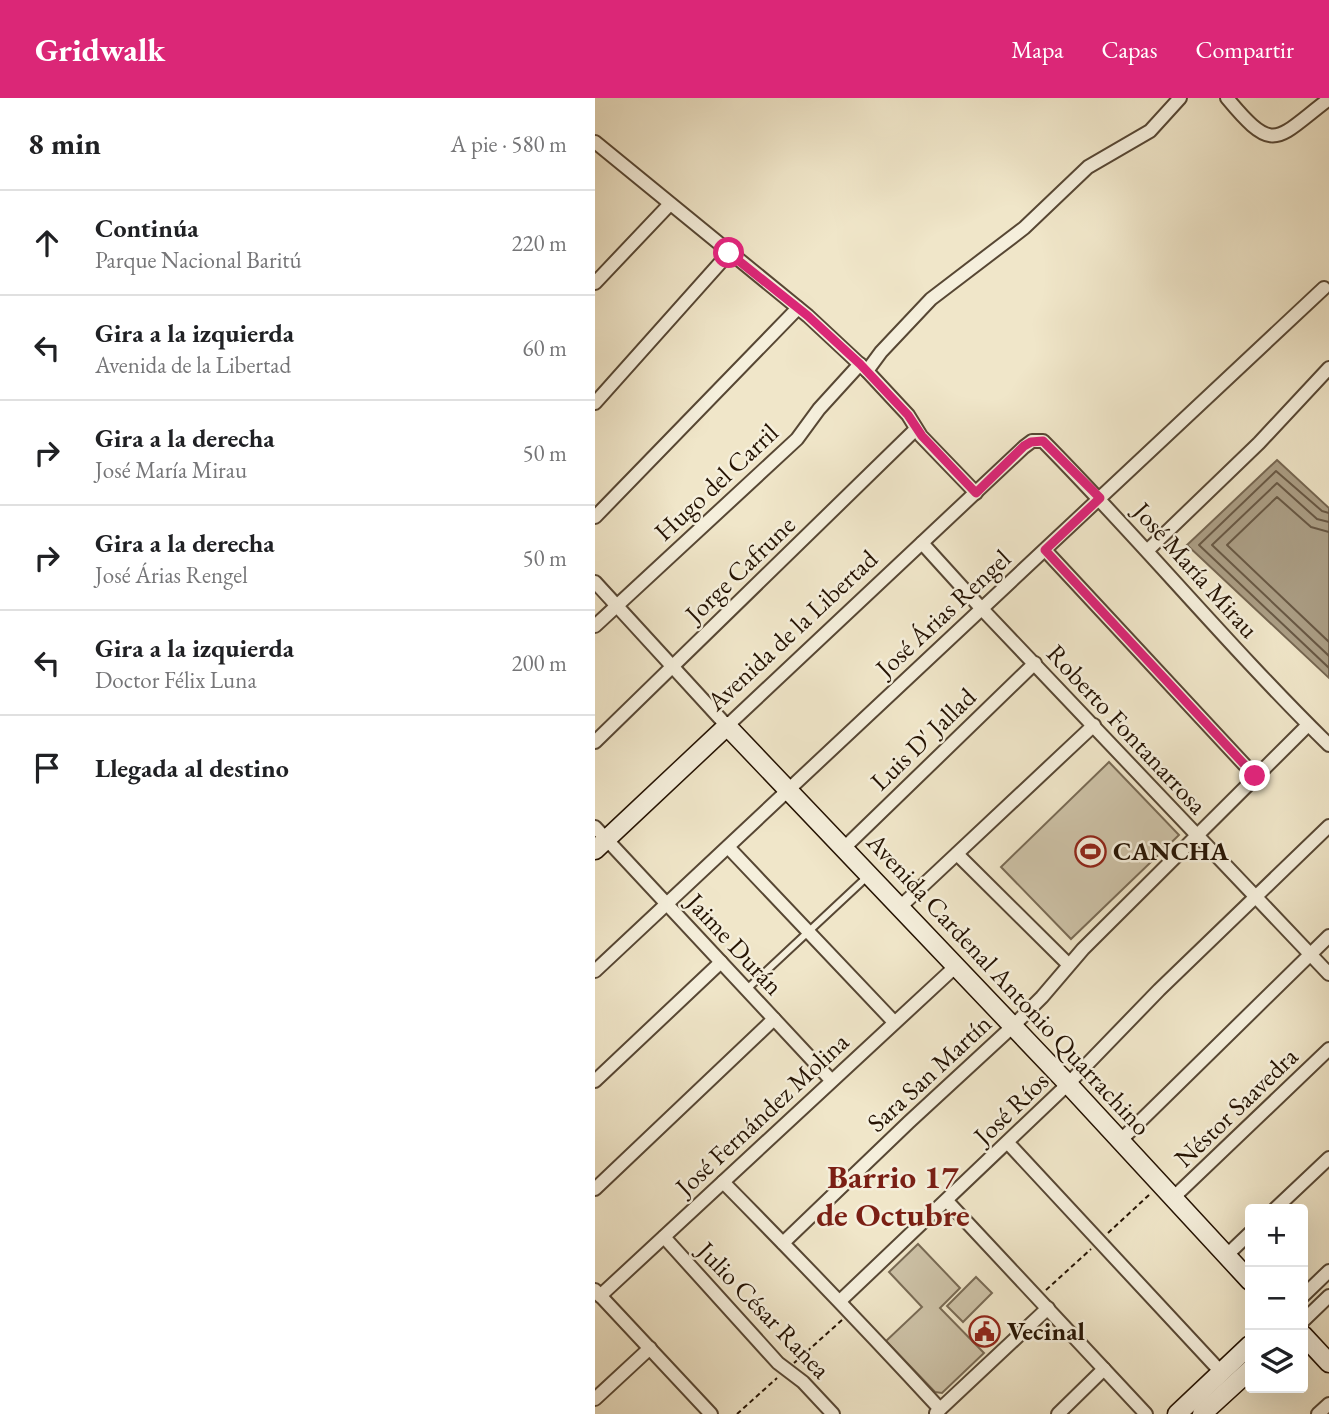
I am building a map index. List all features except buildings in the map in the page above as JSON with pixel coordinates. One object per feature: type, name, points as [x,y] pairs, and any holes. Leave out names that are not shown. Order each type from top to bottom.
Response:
[{"type":"street","name":"Hugo del Carril","points":[[595,626],[797,439],[811,418],[881,352],[931,299],[1024,228],[1088,167],[1150,131],[1180,98]]},
{"type":"street","points":[[1227,98],[1245,120],[1262,134],[1269,136],[1280,136],[1329,99]]},
{"type":"street","points":[[595,142],[798,308],[863,368],[976,493]]},
{"type":"street","points":[[595,284],[670,204]]},
{"type":"street","points":[[595,402],[729,253]]},
{"type":"street","name":"José Árias Rengel","points":[[595,971],[1324,288]]},
{"type":"street","points":[[595,517],[798,308]]},
{"type":"street","points":[[1148,551],[1259,443],[1329,368]]},
{"type":"street","name":"Jorge Cafrune","points":[[595,742],[916,429]]},
{"type":"street","name":"José María Mirau","points":[[1024,446],[1043,441],[1100,498],[1329,745]]},
{"type":"street","name":"Avenida de la Libertad","points":[[599,839],[727,726],[1024,446]]},
{"type":"street","name":"Roberto Fontanarrosa","points":[[922,543],[1329,974]]},
{"type":"street","points":[[1045,550],[1255,776]]},
{"type":"street","points":[[595,582],[727,726]]},
{"type":"street","name":"Luis D' Jallad","points":[[844,848],[1035,663]]},
{"type":"street","points":[[900,907],[1094,725]]},
{"type":"street","name":"Sara San Martín","points":[[783,1243],[1012,1027],[1042,997],[1068,964],[1308,725]]},
{"type":"street","name":"Avenida Cardenal Antonio Quarrachino","points":[[727,726],[1121,1140],[1245,1275]]},
{"type":"street","name":"José Ríos","points":[[840,1301],[1008,1143],[1255,896],[1329,826]]},
{"type":"street","name":"Jaime Durán","points":[[599,839],[666,904],[831,1080]]},
{"type":"street","points":[[729,847],[894,1022]]},
{"type":"street","points":[[957,853],[1068,964]]},
{"type":"street","points":[[1121,1140],[1329,936]]},
{"type":"street","points":[[595,1081],[721,962]]},
{"type":"street","name":"José Fernández Molina","points":[[598,1293],[664,1237],[955,967]]},
{"type":"street","points":[[595,1189],[774,1019]]},
{"type":"street","name":"Néstor Saavedra","points":[[1174,1197],[1329,1049]]},
{"type":"street","points":[[1008,1143],[1221,1372]]},
{"type":"street","points":[[1280,1204],[1329,1158]]},
{"type":"street","points":[[723,1182],[840,1301],[937,1412],[1048,1308]]},
{"type":"street","points":[[947,1200],[1146,1414]]},
{"type":"street","name":"Julio César Ranea","points":[[664,1237],[778,1363],[803,1382],[832,1414]]},
{"type":"street","points":[[1227,1255],[1245,1238]]},
{"type":"street","points":[[1308,1291],[1329,1271]]},
{"type":"street","points":[[598,1293],[708,1413]]},
{"type":"street","points":[[1308,1316],[1329,1296]]},
{"type":"street","points":[[1308,1340],[1329,1363]]},
{"type":"street","points":[[595,1399],[650,1348]]},
{"type":"street","points":[[1177,1414],[1245,1350]]},
{"type":"street","points":[[1058,1414],[1104,1369]]},
{"type":"street","points":[[1202,1414],[1245,1375]]},
{"type":"street","points":[[1318,1414],[1329,1404]]},
{"type":"lane","points":[[747,989],[869,874]]},
{"type":"shaded area","name":"CANCHA","points":[[1109,762],[1179,835],[1071,939],[1001,867]]},
{"type":"shaded area","points":[[918,1244],[960,1288],[940,1308],[984,1353],[942,1393],[935,1392],[886,1341],[922,1307],[889,1272]]},
{"type":"shaded area","points":[[976,1277],[992,1293],[963,1322],[947,1306]]},
{"type":"water","points":[[1277,460],[1329,508],[1329,678],[1187,545]]},
{"type":"place","name":"CANCHA","points":[[1090,851]]},
{"type":"place","name":"Vecinal","points":[[984,1331]]},
{"type":"district","name":"Barrio 17 de Octubre","points":[[893,1195]]},
{"type":"route","points":[[729,253],[808,316],[860,364],[976,493],[1024,446],[1037,440],[1043,441],[1100,498],[1045,550],[1255,776]]}]
